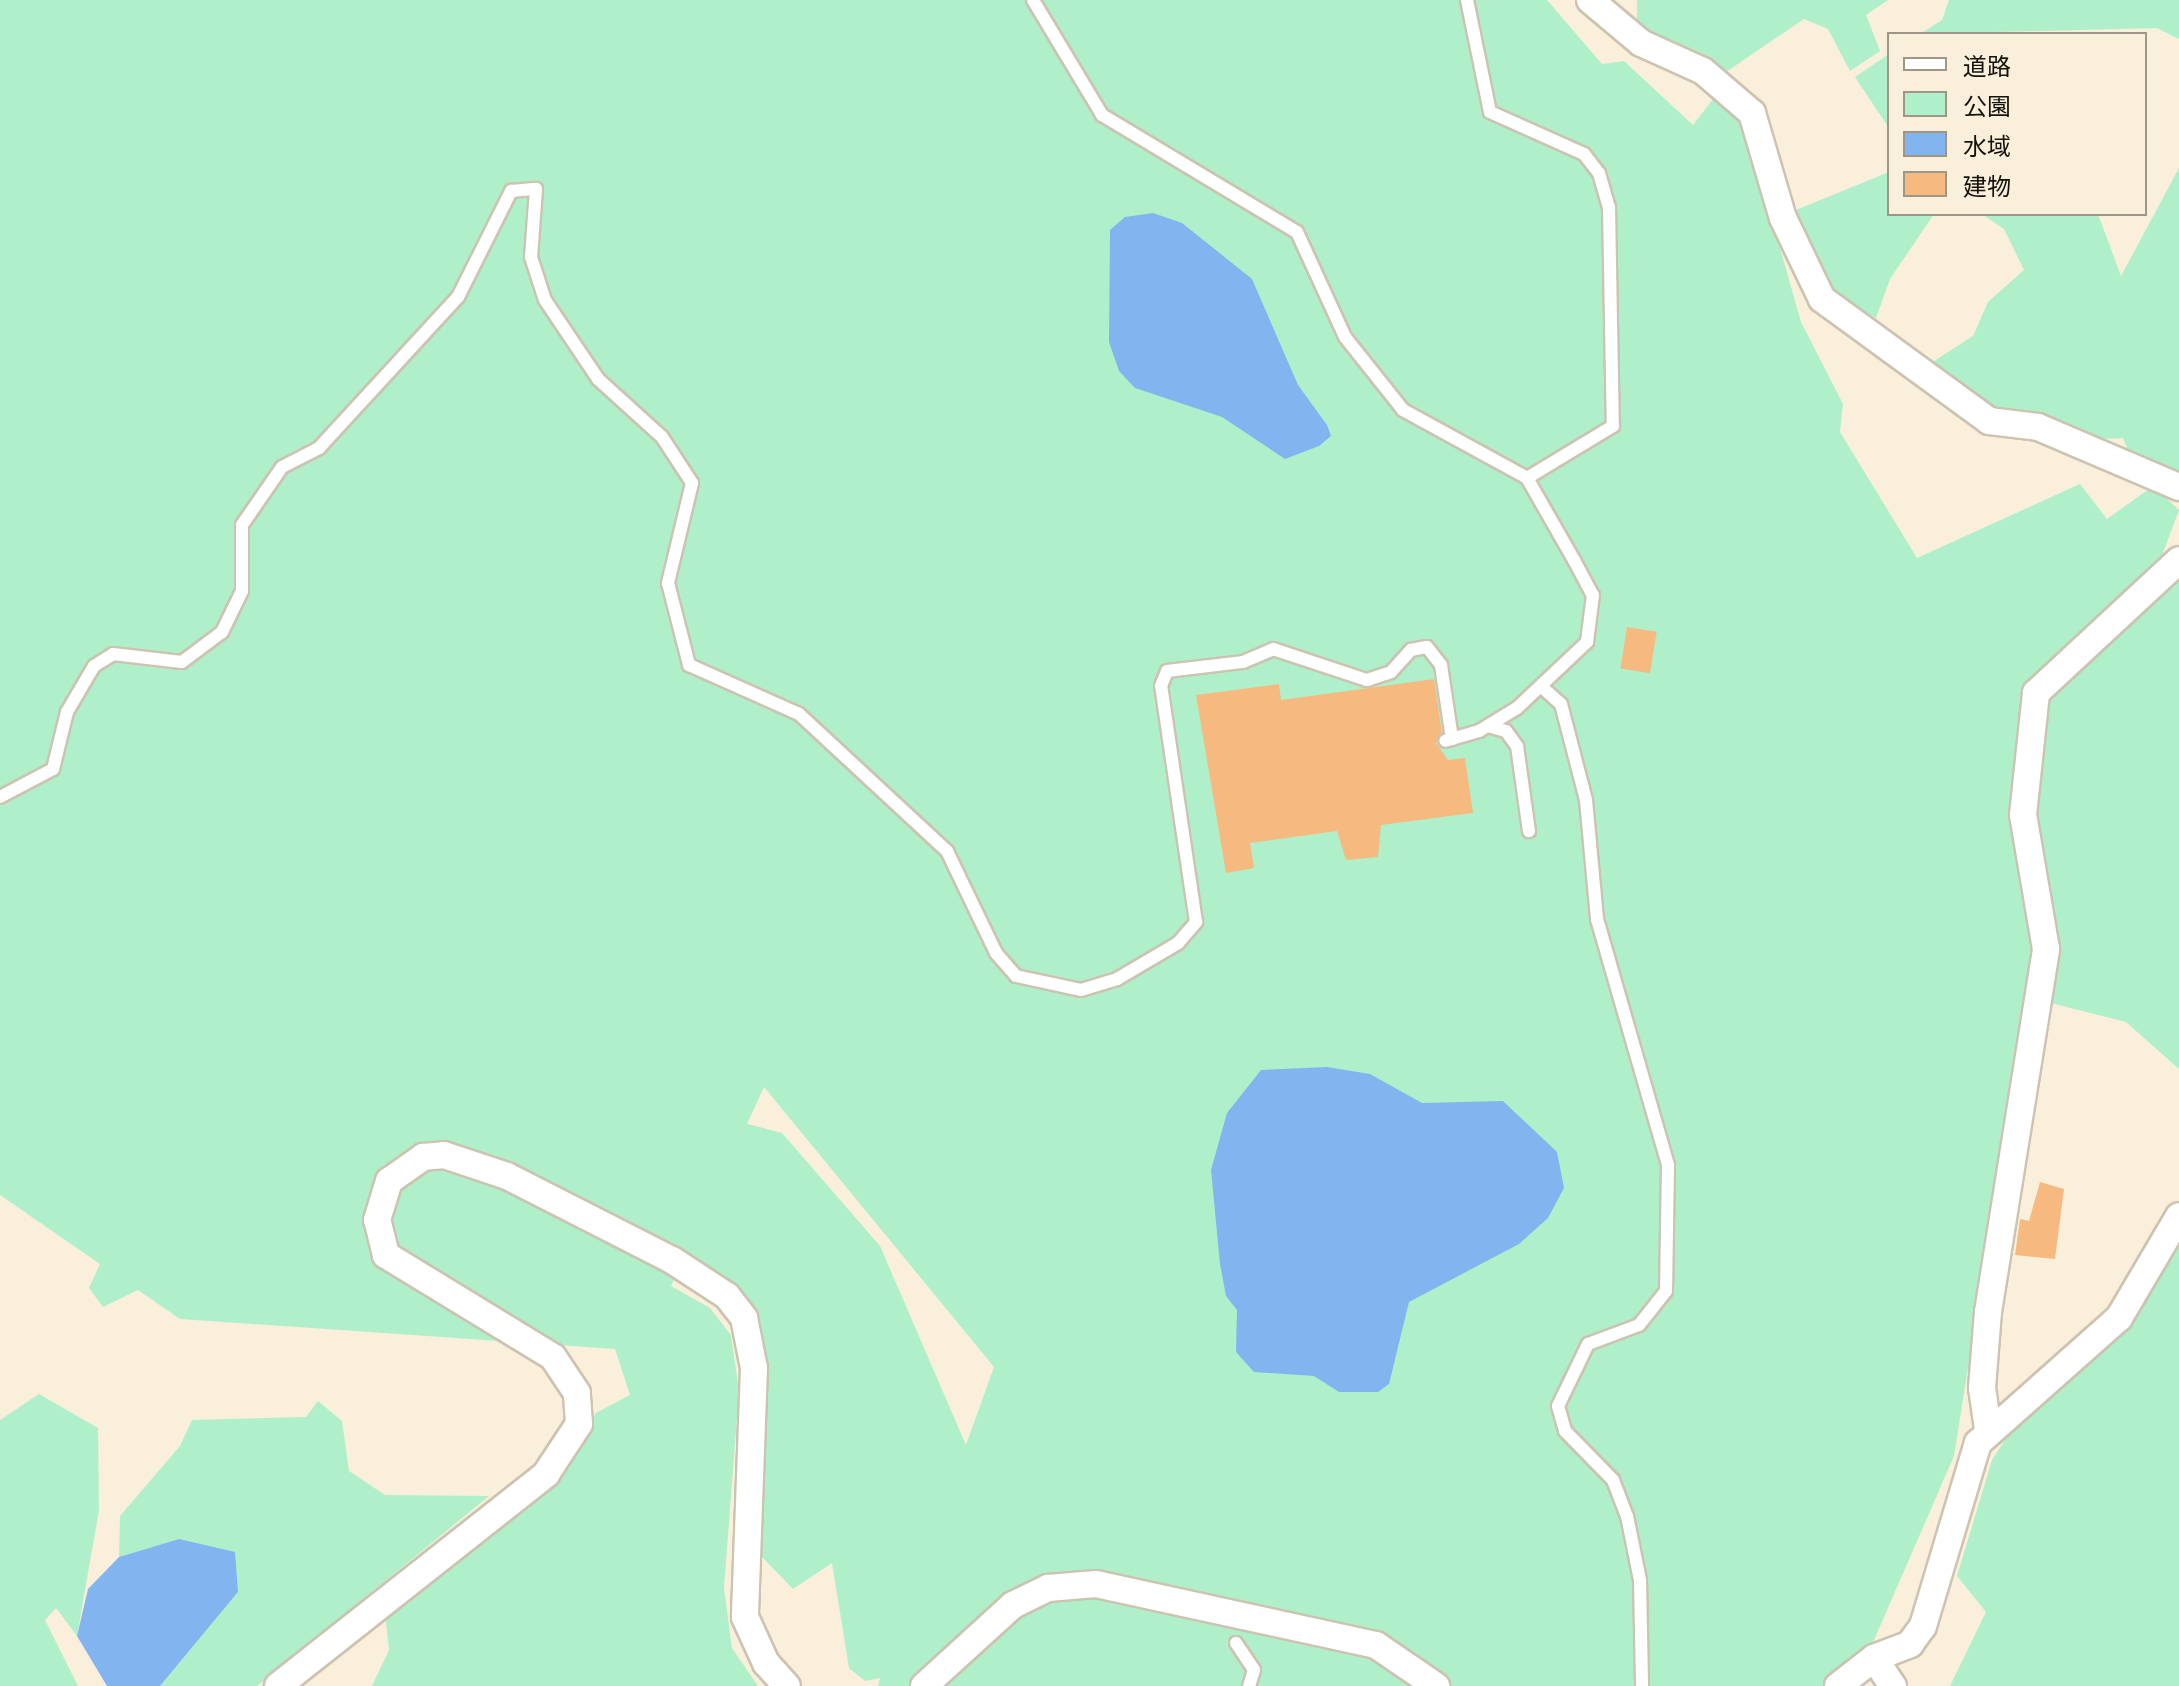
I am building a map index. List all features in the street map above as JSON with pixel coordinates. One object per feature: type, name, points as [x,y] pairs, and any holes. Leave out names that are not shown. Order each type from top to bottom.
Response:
[{"type":"street","points":[[1590,0],[1641,43],[1703,71],[1752,113],[1783,218],[1822,299],[1989,421],[2038,427],[2179,487]]},
{"type":"street","points":[[1988,1429],[1982,1388],[1988,1312],[2046,949],[2023,815],[2036,693],[2179,560]]},
{"type":"street","points":[[278,1686],[546,1474],[579,1424],[574,1384],[553,1357],[386,1255],[377,1220],[389,1181],[423,1157],[444,1155],[507,1176],[672,1260],[727,1296],[744,1318],[754,1368],[745,1617],[766,1663],[787,1686]]},
{"type":"street","points":[[1838,1686],[1874,1658],[1910,1644],[1923,1626],[1966,1462],[1988,1429],[2119,1318],[2179,1216]]},
{"type":"street","points":[[924,1686],[1013,1605],[1048,1588],[1096,1584],[1376,1645],[1436,1686]]},
{"type":"street","points":[[1874,1658],[1893,1686]]},
{"type":"lane","points":[[0,797],[53,769],[67,712],[94,666],[113,654],[182,662],[222,632],[242,591],[242,525],[282,467],[319,448],[458,297],[511,191],[536,189],[531,257],[545,300],[598,379],[662,437],[692,483],[668,583],[689,665],[799,714],[947,851],[996,953],[1016,976],[1081,990],[1117,979],[1178,943],[1196,922],[1161,686],[1167,671],[1243,662],[1273,649],[1367,680],[1391,672],[1411,650],[1427,647],[1441,665],[1448,740],[1488,726],[1543,688],[1587,642],[1593,595],[1527,478],[1403,410],[1345,337],[1297,232],[1102,115],[1033,0]]},
{"type":"lane","points":[[1467,0],[1490,112],[1584,154],[1599,173],[1609,207],[1613,426],[1527,478]]},
{"type":"lane","points":[[1543,688],[1561,704],[1586,800],[1597,919],[1668,1165],[1666,1291],[1639,1325],[1588,1344],[1558,1406],[1565,1431],[1613,1480],[1627,1516],[1640,1580],[1642,1686]]},
{"type":"lane","points":[[1488,726],[1506,731],[1517,746],[1529,831]]},
{"type":"lane","points":[[1236,1643],[1254,1670],[1249,1686]]},
{"type":"green space","points":[[0,0],[1547,0],[1602,64],[1624,61],[1693,125],[1717,94],[1743,117],[1801,322],[1843,404],[1840,432],[1917,558],[2080,484],[2107,519],[2153,486],[2179,510],[2157,569],[2037,696],[2179,571],[2179,1069],[2126,1022],[2047,1002],[2042,902],[1954,1456],[1854,1686],[878,1686],[880,1678],[865,1681],[849,1668],[832,1563],[793,1589],[758,1553],[765,1353],[757,1321],[737,1292],[685,1256],[671,1286],[710,1308],[731,1335],[739,1391],[724,1588],[732,1648],[758,1686],[372,1686],[389,1650],[385,1613],[577,1449],[596,1413],[630,1395],[615,1349],[180,1319],[138,1290],[103,1307],[89,1288],[100,1264],[0,1195]],"holes":[[[764,1087],[994,1367],[966,1445],[880,1246],[782,1133],[747,1124]]]},
{"type":"green space","points":[[1637,0],[1888,0],[1866,15],[1880,51],[1850,71],[1828,29],[1804,19],[1723,74],[1637,31]]},
{"type":"green space","points":[[1949,0],[2179,0],[2179,39],[2157,28],[1923,32],[1942,20]]},
{"type":"green space","points":[[1887,55],[1887,125],[1855,77]]},
{"type":"green space","points":[[2179,168],[2179,474],[2129,453],[2123,438],[2079,440],[1995,415],[1928,365],[1973,336],[1988,302],[2024,270],[2004,229],[1985,216],[2099,216],[2121,276]]},
{"type":"green space","points":[[1887,173],[1887,216],[1933,216],[1890,279],[1876,318],[1830,297],[1791,212]]},
{"type":"green space","points":[[2179,1245],[2179,1686],[1950,1686],[1986,1612],[1957,1576],[1992,1460],[2012,1429],[2132,1324]]},
{"type":"green space","points":[[39,1394],[98,1428],[99,1510],[77,1636],[56,1608],[45,1620],[78,1686],[0,1686],[0,1420]]},
{"type":"green space","points":[[318,1401],[342,1421],[349,1471],[385,1495],[489,1496],[257,1686],[160,1686],[238,1592],[179,1539],[119,1557],[120,1516],[180,1446],[192,1420],[306,1417]]},
{"type":"water","points":[[1153,213],[1182,223],[1252,279],[1298,385],[1327,425],[1331,436],[1319,446],[1285,459],[1222,417],[1135,388],[1119,371],[1109,342],[1110,230],[1125,217]]},
{"type":"water","points":[[1327,1067],[1370,1074],[1422,1103],[1503,1101],[1557,1152],[1564,1188],[1548,1218],[1519,1244],[1409,1302],[1389,1384],[1378,1392],[1339,1392],[1314,1376],[1254,1372],[1236,1352],[1237,1310],[1226,1296],[1220,1264],[1211,1170],[1227,1113],[1261,1070]]},
{"type":"water","points":[[179,1539],[235,1552],[238,1592],[160,1686],[107,1686],[77,1636],[88,1589],[119,1557]]},
{"type":"building","points":[[1627,627],[1657,632],[1650,673],[1620,668]]},
{"type":"building","points":[[1434,679],[1442,733],[1436,743],[1448,760],[1465,758],[1473,813],[1381,825],[1378,857],[1346,860],[1337,831],[1250,843],[1254,868],[1226,873],[1196,695],[1279,684],[1281,700]]},
{"type":"building","points":[[2040,1182],[2064,1189],[2055,1259],[2015,1255],[2020,1219],[2029,1221]]}]
